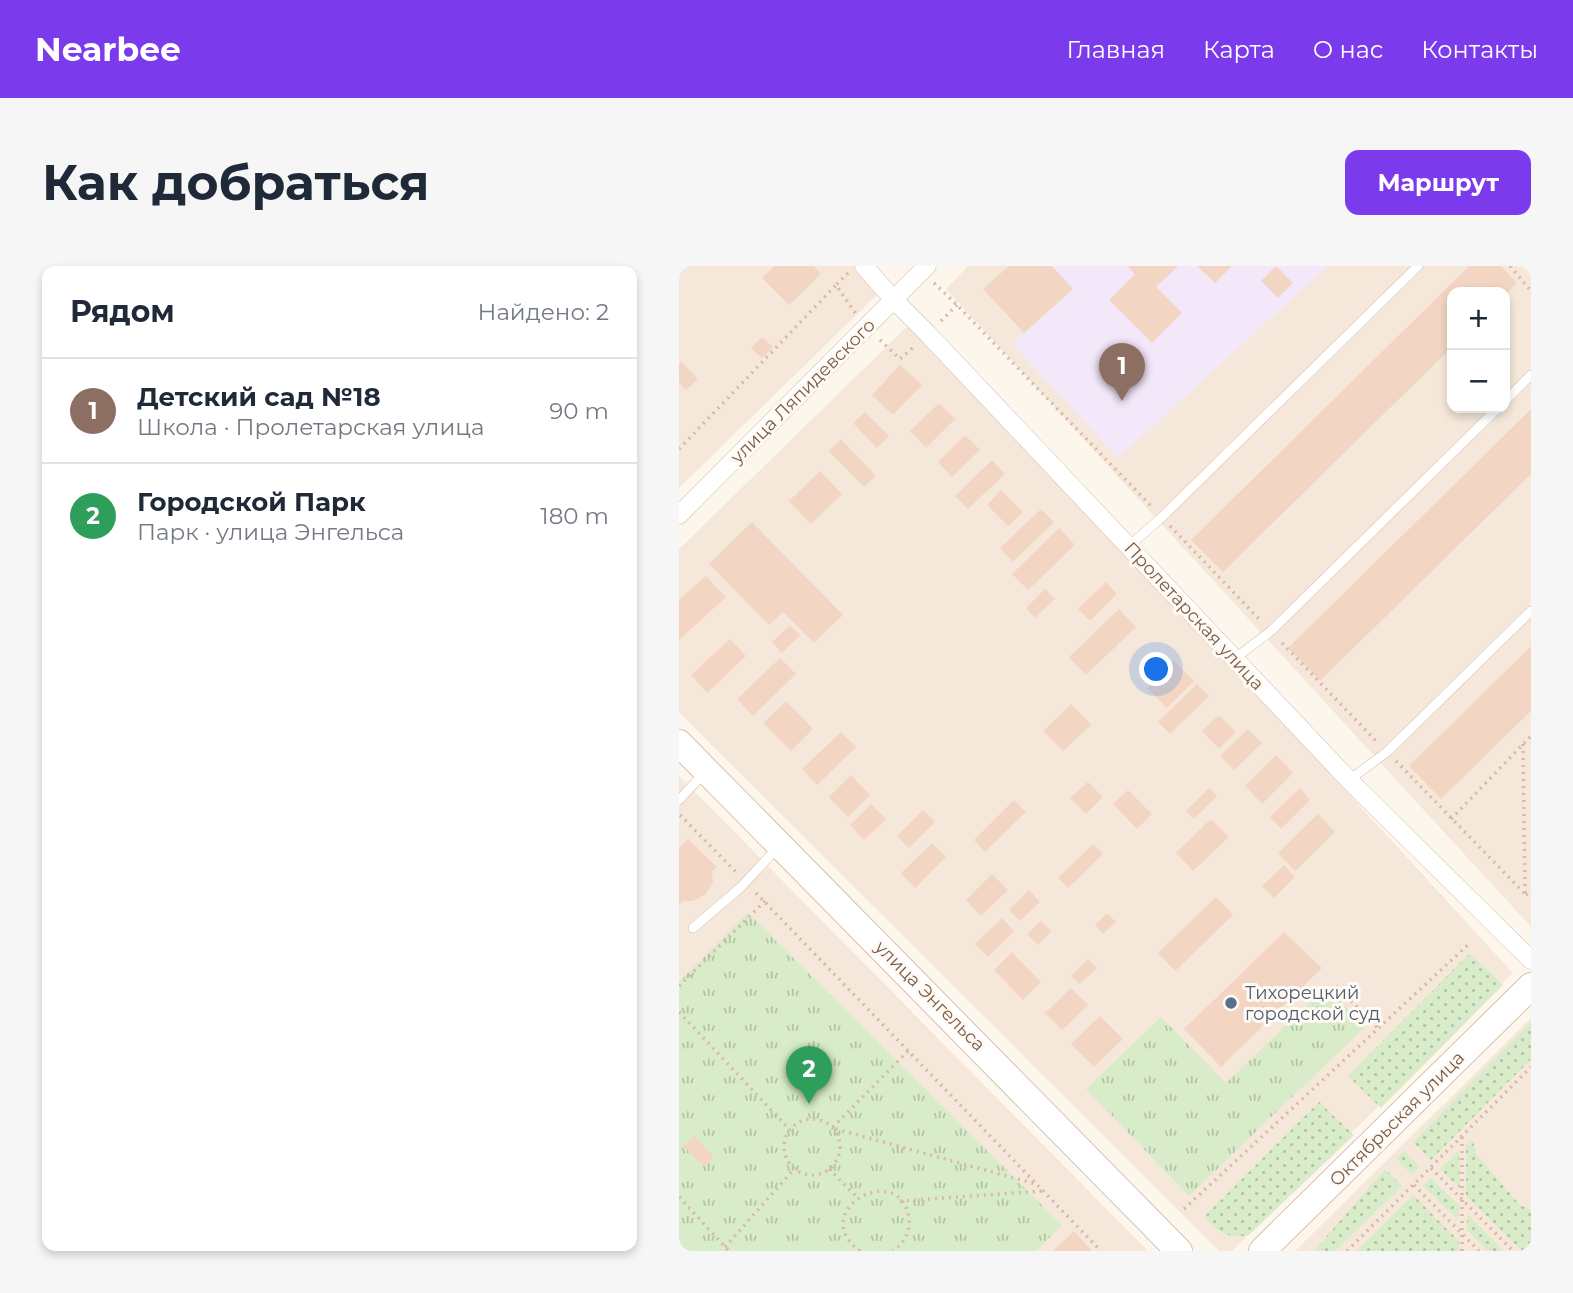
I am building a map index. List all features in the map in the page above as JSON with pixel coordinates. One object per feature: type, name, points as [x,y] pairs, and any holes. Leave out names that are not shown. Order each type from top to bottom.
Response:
[{"type":"main road","name":"улица Энгельса","points":[[679,743],[1179,1251]]},
{"type":"main road","name":"Октябрьская улица","points":[[1262,1251],[1531,986]]},
{"type":"street","name":"Пролетарская улица","points":[[864,266],[1349,780],[1531,960]]},
{"type":"street","name":"улица Ляпидевского","points":[[679,516],[927,266]]},
{"type":"lane","points":[[1129,546],[1418,266]]},
{"type":"lane","points":[[1510,396],[1531,375]]},
{"type":"lane","points":[[1234,659],[1271,631],[1493,413]]},
{"type":"lane","points":[[1349,780],[1387,752],[1531,611]]},
{"type":"lane","points":[[679,800],[707,771]]},
{"type":"lane","points":[[693,928],[746,882],[781,844]]},
{"type":"path","points":[[1510,266],[1531,291]]},
{"type":"path","points":[[679,449],[836,285]]},
{"type":"path","points":[[957,305],[1525,895]]},
{"type":"path","points":[[1451,819],[1531,736]]},
{"type":"path","points":[[1523,744],[1525,895]]},
{"type":"path","points":[[679,813],[1101,1251]]},
{"type":"path","points":[[1525,895],[1531,890]]},
{"type":"path","points":[[679,986],[765,901]]},
{"type":"path","points":[[1184,1209],[1471,942]]},
{"type":"path","points":[[1336,986],[1378,1028]]},
{"type":"path","points":[[679,1012],[791,1130]]},
{"type":"path","points":[[832,1128],[908,1051]]},
{"type":"path","points":[[1347,1251],[1531,1066]]},
{"type":"path","points":[[832,1128],[838,1137],[840,1150],[829,1169],[812,1175],[795,1168],[788,1160],[785,1150],[787,1137],[791,1130],[802,1122],[812,1119],[832,1128],[1037,1185]]},
{"type":"path","points":[[1462,1137],[1462,1251]]},
{"type":"path","points":[[679,1197],[727,1249],[795,1168]]},
{"type":"path","points":[[1431,1168],[1513,1251]]},
{"type":"path","points":[[829,1169],[857,1198]]},
{"type":"path","points":[[1414,1185],[1479,1251]]},
{"type":"path","points":[[860,1251],[849,1240],[845,1225],[847,1210],[857,1198],[868,1192],[878,1191],[890,1194],[900,1201],[908,1215],[909,1227],[903,1242],[893,1251]]},
{"type":"path","points":[[900,1201],[1044,1191]]},
{"type":"shaded area","points":[[679,266],[862,266],[884,288],[679,488]]},
{"type":"shaded area","points":[[968,266],[1531,266],[1531,927],[946,289]]},
{"type":"shaded area","points":[[1052,266],[1328,266],[1118,458],[1012,344],[1073,289]]},
{"type":"shaded area","points":[[914,320],[1513,973],[1232,1251],[1219,1251],[679,712],[679,549]]},
{"type":"shaded area","points":[[679,776],[1148,1251],[679,1251]]},
{"type":"shaded area","points":[[1531,1018],[1531,1251],[1295,1251]]},
{"type":"green space","points":[[748,913],[1062,1225],[1036,1251],[679,1251],[679,982]]},
{"type":"green space","points":[[1470,953],[1503,985],[1381,1108],[1348,1076]]},
{"type":"green space","points":[[1327,986],[1365,1027],[1189,1196],[1086,1089],[1161,1017],[1226,1083]]},
{"type":"green space","points":[[1531,1022],[1531,1059],[1431,1160],[1413,1142]]},
{"type":"green space","points":[[1319,1102],[1354,1135],[1249,1235],[1223,1233],[1204,1217]]},
{"type":"green space","points":[[1472,1139],[1477,1155],[1520,1205],[1531,1210],[1531,1251],[1522,1251],[1466,1196],[1466,1144]]},
{"type":"green space","points":[[1404,1151],[1420,1167],[1412,1175],[1396,1158]]},
{"type":"green space","points":[[1459,1151],[1460,1188],[1440,1169]]},
{"type":"green space","points":[[1385,1169],[1402,1186],[1335,1251],[1314,1251]]},
{"type":"green space","points":[[1430,1178],[1459,1205],[1458,1220],[1423,1186]]},
{"type":"green space","points":[[1413,1195],[1459,1241],[1459,1251],[1356,1251]]},
{"type":"green space","points":[[1467,1214],[1502,1249],[1500,1251],[1488,1251],[1467,1230]]},
{"type":"building","points":[[774,266],[814,266],[821,274],[789,305],[762,278]]},
{"type":"building","points":[[1009,266],[1052,266],[1073,289],[1024,333],[983,289]]},
{"type":"building","points":[[1127,266],[1178,266],[1156,287],[1182,313],[1152,343],[1109,300],[1135,274]]},
{"type":"building","points":[[1197,266],[1232,266],[1215,283]]},
{"type":"building","points":[[1276,266],[1293,283],[1278,298],[1261,281]]},
{"type":"building","points":[[1469,266],[1501,266],[1517,283],[1510,290],[1510,287],[1448,287]]},
{"type":"building","points":[[1447,288],[1447,352],[1223,572],[1191,540]]},
{"type":"building","points":[[762,337],[773,347],[762,358],[751,348]]},
{"type":"building","points":[[681,361],[698,379],[686,390],[679,383]]},
{"type":"building","points":[[900,365],[922,385],[893,415],[872,395]]},
{"type":"building","points":[[939,403],[955,419],[926,448],[910,431]]},
{"type":"building","points":[[1531,409],[1531,474],[1320,681],[1288,648]]},
{"type":"building","points":[[865,412],[889,436],[877,448],[853,423]]},
{"type":"building","points":[[965,435],[980,450],[952,477],[938,462]]},
{"type":"building","points":[[841,439],[876,476],[864,487],[829,451]]},
{"type":"building","points":[[992,460],[1005,474],[968,509],[955,496]]},
{"type":"building","points":[[820,471],[842,494],[811,524],[789,501]]},
{"type":"building","points":[[1001,490],[1023,512],[1008,526],[987,505]]},
{"type":"building","points":[[1041,509],[1054,522],[1013,562],[1000,548]]},
{"type":"building","points":[[752,522],[843,615],[814,643],[783,612],[769,625],[709,564]]},
{"type":"building","points":[[1059,528],[1075,545],[1028,590],[1012,574]]},
{"type":"building","points":[[706,576],[726,597],[679,640],[679,600]]},
{"type":"building","points":[[1106,582],[1117,594],[1090,621],[1078,609]]},
{"type":"building","points":[[1045,589],[1055,599],[1035,618],[1026,608]]},
{"type":"building","points":[[1119,609],[1136,627],[1086,675],[1069,657]]},
{"type":"building","points":[[790,625],[800,635],[782,653],[772,642]]},
{"type":"building","points":[[730,639],[746,656],[707,693],[691,675]]},
{"type":"building","points":[[1531,646],[1531,711],[1441,799],[1409,766]]},
{"type":"building","points":[[780,658],[796,674],[753,716],[737,699]]},
{"type":"building","points":[[1174,661],[1194,681],[1167,708],[1147,688]]},
{"type":"building","points":[[1197,684],[1209,696],[1170,734],[1158,722]]},
{"type":"building","points":[[786,701],[813,729],[791,751],[763,723]]},
{"type":"building","points":[[1071,704],[1091,725],[1063,751],[1043,731]]},
{"type":"building","points":[[1219,715],[1236,732],[1219,749],[1202,731]]},
{"type":"building","points":[[1248,729],[1262,743],[1234,770],[1220,756]]},
{"type":"building","points":[[841,732],[856,747],[817,785],[802,769]]},
{"type":"building","points":[[1276,755],[1293,773],[1262,804],[1245,786]]},
{"type":"building","points":[[851,775],[870,795],[848,817],[829,797]]},
{"type":"building","points":[[1088,782],[1103,797],[1086,814],[1070,798]]},
{"type":"building","points":[[1209,788],[1217,796],[1194,819],[1186,811]]},
{"type":"building","points":[[1300,788],[1310,800],[1281,829],[1270,817]]},
{"type":"building","points":[[1128,790],[1152,814],[1137,829],[1113,804]]},
{"type":"building","points":[[1014,800],[1026,812],[985,852],[974,840]]},
{"type":"building","points":[[871,804],[886,819],[864,840],[850,825]]},
{"type":"building","points":[[923,810],[935,822],[909,848],[897,836]]},
{"type":"building","points":[[1318,814],[1335,832],[1295,871],[1278,853]]},
{"type":"building","points":[[1211,819],[1229,837],[1193,871],[1176,853]]},
{"type":"building","points":[[688,839],[717,867],[712,871],[713,882],[706,894],[679,904],[679,848]]},
{"type":"building","points":[[932,843],[946,857],[915,888],[901,873]]},
{"type":"building","points":[[1093,844],[1103,854],[1068,888],[1058,878]]},
{"type":"building","points":[[1284,865],[1295,877],[1274,898],[1262,886]]},
{"type":"building","points":[[992,874],[1008,890],[981,916],[966,900]]},
{"type":"building","points":[[1029,890],[1040,902],[1020,921],[1009,910]]},
{"type":"building","points":[[1216,897],[1233,915],[1175,971],[1158,953]]},
{"type":"building","points":[[1107,913],[1116,922],[1103,934],[1095,925]]},
{"type":"building","points":[[1002,918],[1014,931],[988,957],[975,944]]},
{"type":"building","points":[[1041,921],[1051,931],[1038,945],[1027,934]]},
{"type":"building","points":[[1284,932],[1322,968],[1221,1067],[1184,1029]]},
{"type":"building","points":[[1012,952],[1041,982],[1023,1000],[994,970]]},
{"type":"building","points":[[1088,959],[1097,968],[1080,984],[1071,976]]},
{"type":"building","points":[[1071,988],[1088,1005],[1062,1030],[1045,1013]]},
{"type":"building","points":[[1100,1016],[1123,1039],[1094,1067],[1071,1044]]},
{"type":"building","points":[[694,1136],[714,1157],[704,1167],[683,1146]]},
{"type":"building","points":[[1074,1231],[1092,1251],[1053,1251]]},
{"type":"place","name":"Детский сад №18","points":[[1122,401]]},
{"type":"place","name":"Тихорецкий городской суд","points":[[1231,1003]]},
{"type":"place","name":"Городской Парк","points":[[809,1104]]}]
